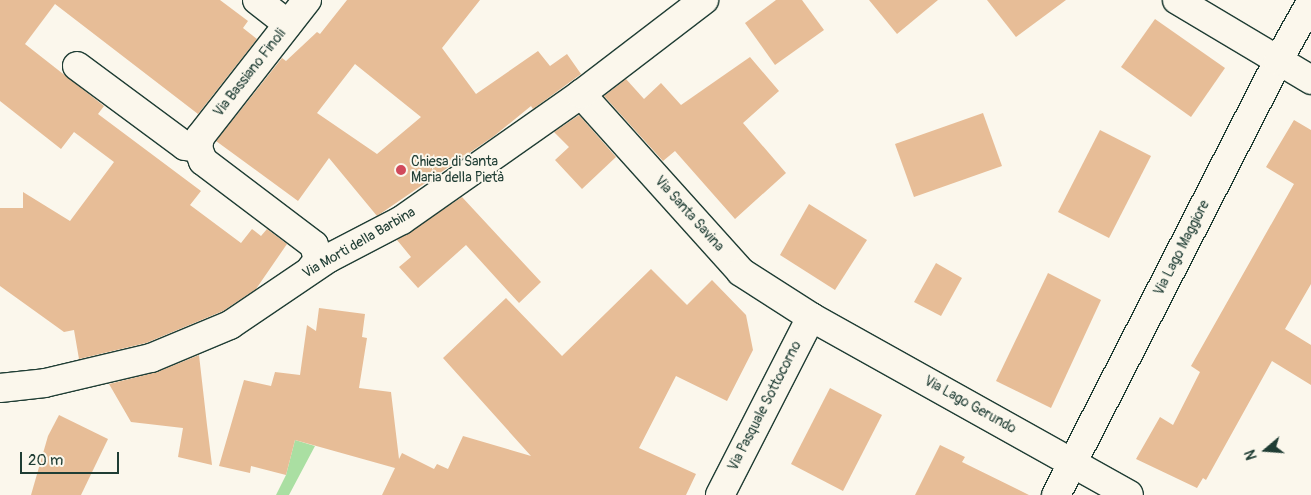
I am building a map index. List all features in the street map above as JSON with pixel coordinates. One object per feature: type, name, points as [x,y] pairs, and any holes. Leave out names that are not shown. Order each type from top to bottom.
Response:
[{"type":"street","points":[[257,0],[288,24]]},
{"type":"street","name":"Via Bassiano Finoli","points":[[198,148],[200,137],[307,0]]},
{"type":"street","name":"Via Morti della Barbina","points":[[0,388],[45,383],[165,354],[230,325],[311,269],[402,220],[581,94],[704,0]]},
{"type":"street","points":[[1177,0],[1311,80]]},
{"type":"street","name":"Via Lago Maggiore","points":[[1056,495],[1278,61],[1311,2]]},
{"type":"street","points":[[77,66],[185,146],[198,148],[203,161],[314,245],[319,256],[311,269]]},
{"type":"street","name":"Via Santa Savina","points":[[581,94],[741,272],[811,317]]},
{"type":"street","name":"Via Lago Gerundo","points":[[811,317],[1129,495]]},
{"type":"street","name":"Via Pasquale Sottocorno","points":[[720,495],[811,317]]},
{"type":"green space","points":[[295,440],[315,446],[289,495],[276,495],[286,475]]},
{"type":"building","points":[[0,0],[220,0],[248,21],[243,28],[257,39],[198,114],[55,4],[25,44],[104,106],[98,114],[201,191],[190,205],[241,243],[252,229],[261,236],[267,229],[287,244],[256,289],[223,311],[146,343],[79,359],[74,330],[64,332],[0,286],[0,208],[23,208],[23,192],[70,221],[114,162],[74,132],[61,149],[0,101]]},
{"type":"building","points":[[347,0],[480,0],[442,48],[476,94],[538,51],[550,66],[567,54],[581,74],[533,109],[531,106],[494,136],[377,216],[329,158],[298,201],[216,141],[282,58],[286,61],[317,32],[320,34]],"holes":[[[355,64],[421,117],[377,154],[317,113]]]},
{"type":"building","points":[[776,0],[802,0],[824,30],[775,65],[745,23]]},
{"type":"building","points":[[869,0],[938,0],[897,34]]},
{"type":"building","points":[[987,0],[1066,0],[1016,37]]},
{"type":"building","points":[[1155,19],[1225,68],[1191,117],[1121,67]]},
{"type":"building","points":[[750,57],[779,91],[743,123],[786,173],[735,219],[675,151],[663,161],[604,96],[626,79],[644,99],[661,83],[681,105]]},
{"type":"building","points":[[983,113],[1002,166],[914,197],[895,144]]},
{"type":"building","points":[[579,115],[616,157],[582,189],[555,160],[569,147],[554,132]]},
{"type":"building","points":[[1294,120],[1311,130],[1311,284],[1285,329],[1311,345],[1311,385],[1272,361],[1206,480],[1203,478],[1197,488],[1136,459],[1160,417],[1173,425],[1200,372],[1191,366],[1294,184],[1266,167]]},
{"type":"building","points":[[1100,130],[1151,156],[1109,238],[1058,212]]},
{"type":"building","points":[[462,197],[541,282],[519,303],[466,245],[418,288],[399,267],[411,257],[397,240]]},
{"type":"building","points":[[809,204],[867,240],[835,290],[780,255]]},
{"type":"building","points":[[936,263],[962,278],[941,316],[914,302]]},
{"type":"building","points":[[651,269],[687,305],[712,280],[746,315],[753,350],[727,401],[676,376],[639,448],[696,474],[686,495],[382,495],[395,468],[295,440],[286,475],[251,466],[250,473],[219,466],[244,380],[271,386],[275,372],[300,375],[307,325],[316,331],[319,308],[365,314],[362,337],[367,338],[359,388],[391,392],[399,459],[402,453],[434,469],[437,464],[448,469],[463,436],[531,456],[443,358],[506,298],[562,356]]},
{"type":"building","points":[[1048,273],[1101,300],[1051,408],[996,381]]},
{"type":"building","points":[[199,355],[212,465],[178,457],[183,428],[131,422],[109,384],[157,372]]},
{"type":"building","points":[[830,388],[882,415],[843,491],[791,464]]},
{"type":"building","points":[[59,415],[108,439],[81,495],[31,495],[48,436]]},
{"type":"building","points":[[940,445],[965,457],[962,462],[1029,495],[915,495]]},
{"type":"place","name":"Chiesa di Santa Maria della Pietà","points":[[401,170]]}]
